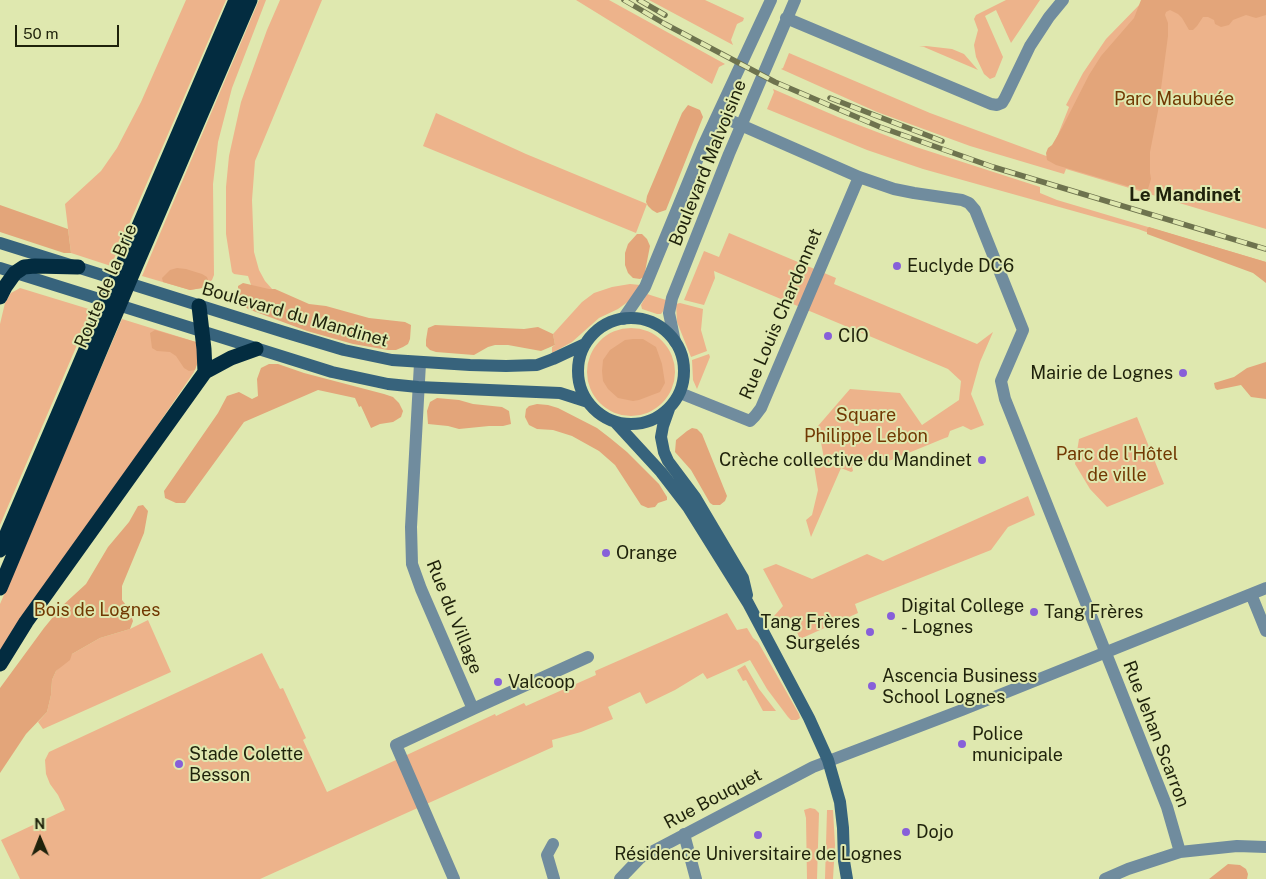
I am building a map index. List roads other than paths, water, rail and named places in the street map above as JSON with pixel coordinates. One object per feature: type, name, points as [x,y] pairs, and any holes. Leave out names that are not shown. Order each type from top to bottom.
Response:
[{"type":"highway","name":"Route de la Brie","points":[[0,550],[236,0]]},
{"type":"highway","name":"Route de la Brie","points":[[0,588],[140,254],[250,0]]},
{"type":"highway","points":[[0,297],[15,273],[24,268],[35,266],[78,267]]},
{"type":"highway","points":[[199,306],[205,372]]},
{"type":"highway","points":[[0,664],[26,622],[205,372],[232,358],[256,350]]},
{"type":"street","name":"Boulevard Malvoisine","points":[[623,319],[645,287],[703,146],[771,0]]},
{"type":"street","name":"Boulevard Malvoisine","points":[[675,342],[670,313],[672,298],[758,84],[795,0]]},
{"type":"street","points":[[786,18],[997,105],[1002,103],[1005,98],[1030,46],[1063,0]]},
{"type":"street","points":[[718,115],[859,177],[894,189],[962,200],[969,202],[975,210],[1023,330],[1004,372],[1001,382],[1002,390],[1105,654],[932,722],[828,760]]},
{"type":"street","name":"Rue Louis Chardonnet","points":[[680,393],[750,421],[755,416],[761,408],[859,177]]},
{"type":"street","name":"Boulevard du Mandinet","points":[[0,243],[344,350],[392,360],[420,363],[506,366],[537,364],[586,344]]},
{"type":"street","points":[[0,268],[256,350],[332,372],[388,384],[418,387],[560,393],[588,402]]},
{"type":"street","points":[[669,409],[653,420],[644,423],[625,424],[600,414],[588,402],[582,393],[578,374],[580,358],[586,344],[598,330],[623,319],[633,318],[653,323],[669,334],[675,342],[684,367],[683,383],[680,393],[669,409],[662,426],[664,452],[668,461],[695,497],[743,578],[748,602]]},
{"type":"street","name":"Rue du Village","points":[[420,363],[410,527],[412,564],[473,709]]},
{"type":"street","points":[[616,422],[661,472],[688,507],[748,602],[809,718],[828,760],[840,802],[847,879]]},
{"type":"street","name":"Rue Jehan Scarron","points":[[1180,852],[1167,807],[1105,654],[1266,588]]},
{"type":"street","points":[[1251,594],[1266,631]]},
{"type":"street","points":[[454,879],[396,745],[588,656]]},
{"type":"street","name":"Rue Bouquet","points":[[620,879],[640,858],[828,760]]},
{"type":"street","points":[[685,833],[696,879]]},
{"type":"street","points":[[553,844],[547,855],[554,879]]},
{"type":"street","points":[[1104,879],[1180,852],[1230,847],[1266,847]]},
{"type":"street","points":[[840,879],[844,861]]},
{"type":"railway","points":[[624,0],[665,24],[775,82],[880,127],[993,167],[1266,249]]},
{"type":"railway","points":[[639,0],[665,15]]},
{"type":"railway","points":[[830,98],[942,141]]},
{"type":"place","name":"Euclyde DC6","points":[[897,266]]},
{"type":"place","name":"CIO","points":[[828,336]]},
{"type":"place","name":"Mairie de Lognes","points":[[1183,373]]},
{"type":"place","name":"Crèche collective du Mandinet","points":[[982,460]]},
{"type":"place","name":"Orange","points":[[606,553]]},
{"type":"place","name":"Tang Frères","points":[[1034,612]]},
{"type":"place","name":"Digital College - Lognes","points":[[891,616]]},
{"type":"place","name":"Tang Frères Surgelés","points":[[870,632]]},
{"type":"place","name":"Valcoop","points":[[498,682]]},
{"type":"place","name":"Ascencia Business School Lognes","points":[[872,686]]},
{"type":"place","name":"Police municipale","points":[[962,744]]},
{"type":"place","name":"Stade Colette Besson","points":[[179,764]]},
{"type":"place","name":"Dojo","points":[[906,832]]},
{"type":"place","name":"Résidence Universitaire de Lognes","points":[[758,835]]},
{"type":"district","name":"Le Mandinet","points":[[1185,195]]},
{"type":"park label","name":"Parc Maubuée","points":[[1174,99]]},
{"type":"park label","name":"Square Philippe Lebon","points":[[866,425]]},
{"type":"park label","name":"Parc de l'Hôtel de ville","points":[[1117,464]]},
{"type":"park label","name":"Bois de Lognes","points":[[97,610]]}]
